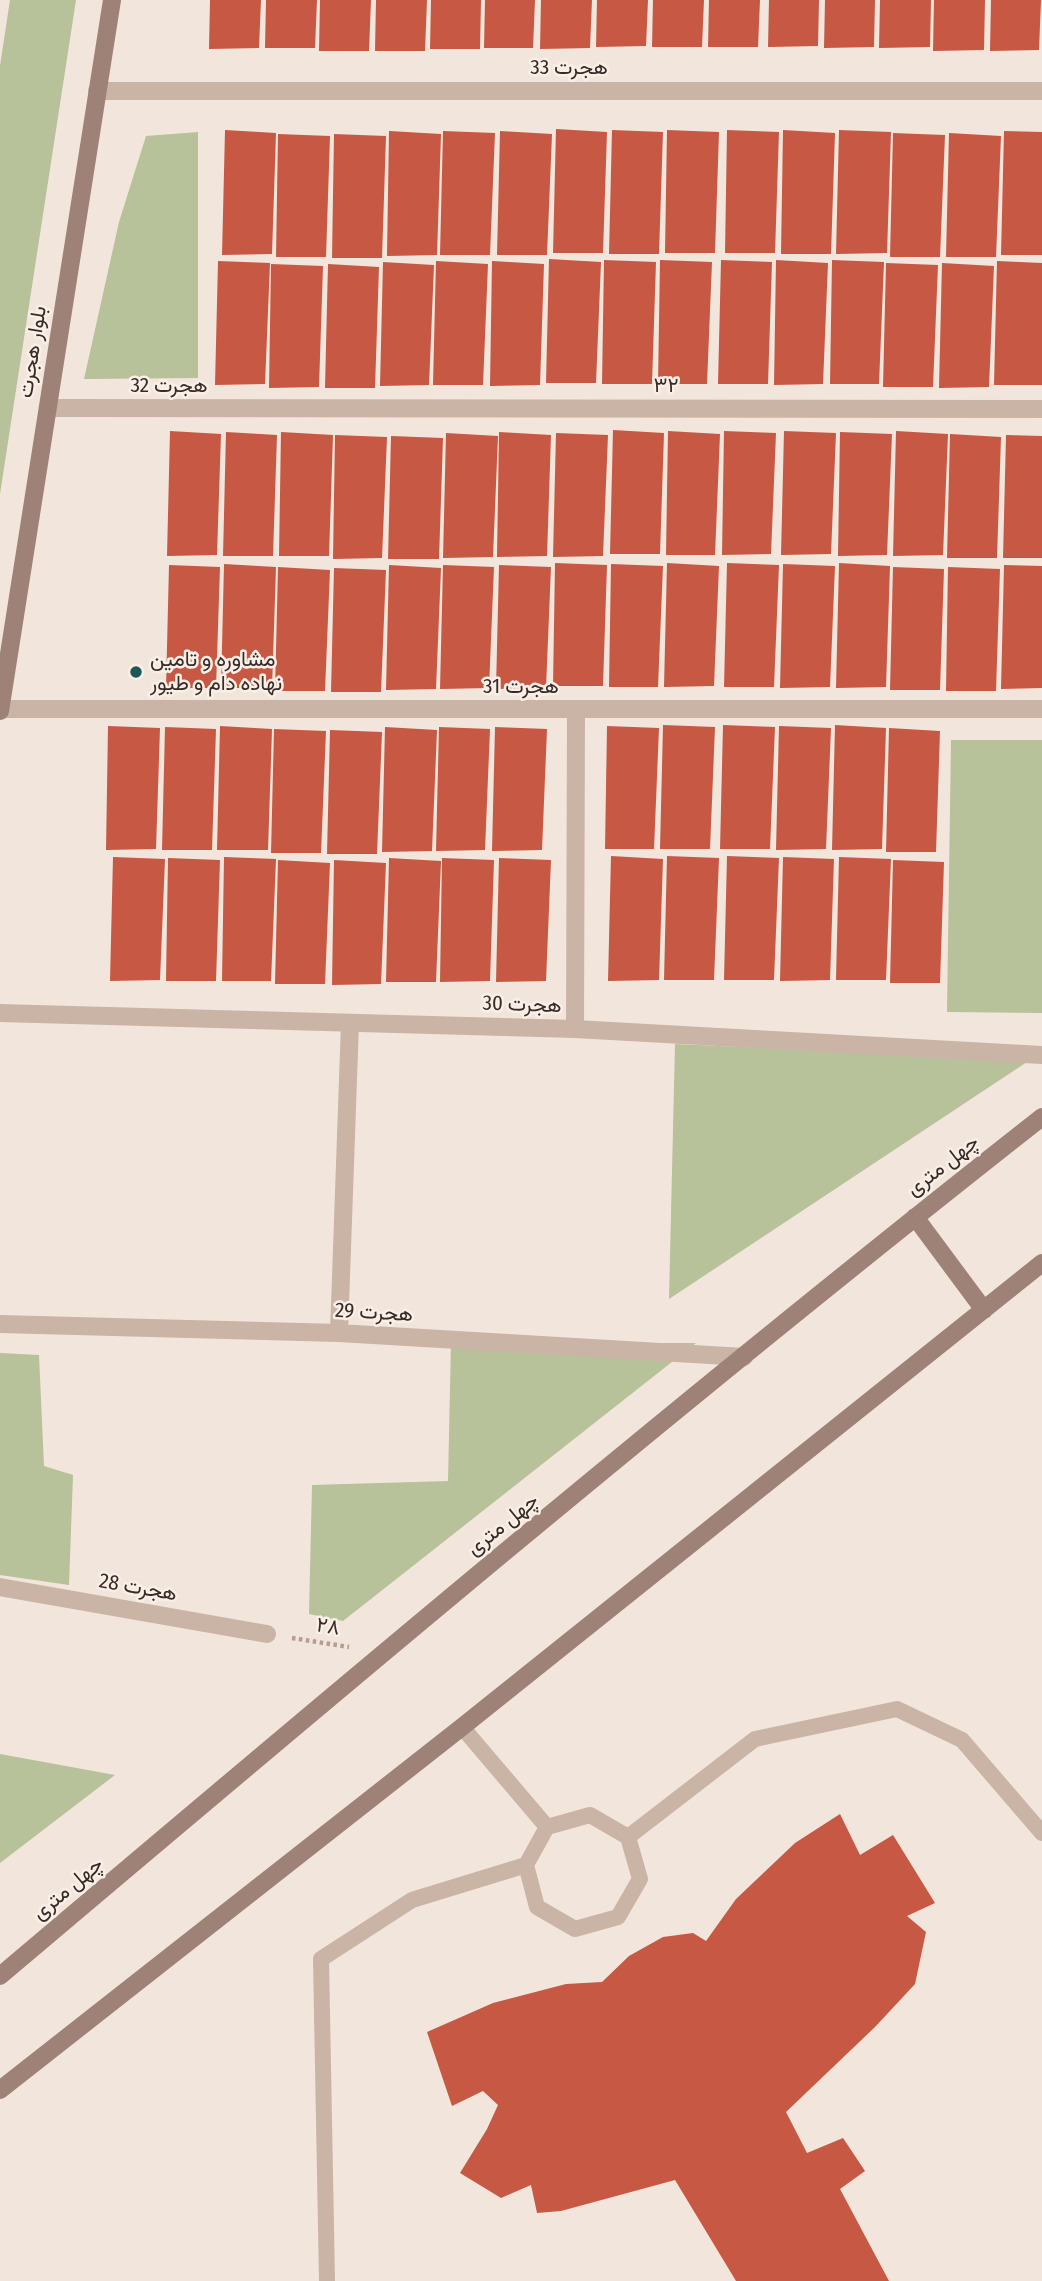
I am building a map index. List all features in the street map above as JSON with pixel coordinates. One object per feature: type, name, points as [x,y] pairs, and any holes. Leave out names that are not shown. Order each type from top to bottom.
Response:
[{"type":"main road","name":"بلوار هجرت","points":[[0,710],[112,0]]},
{"type":"main road","name":"چهل متری","points":[[0,1976],[383,1652],[915,1217],[1042,1117]]},
{"type":"main road","points":[[915,1217],[984,1310]]},
{"type":"main road","points":[[0,2090],[461,1727],[1042,1263]]},
{"type":"street","name":"هجرت 33","points":[[97,90],[1042,91]]},
{"type":"street","name":"هجرت 32","points":[[48,408],[291,408]]},
{"type":"street","name":"۳۲","points":[[291,408],[1042,409]]},
{"type":"street","points":[[575,1029],[576,709]]},
{"type":"street","name":"هجرت 31","points":[[0,710],[1042,709]]},
{"type":"street","name":"هجرت 30","points":[[0,1013],[575,1029],[1042,1055]]},
{"type":"street","points":[[339,1334],[350,1023]]},
{"type":"street","name":"هجرت 29","points":[[0,1324],[339,1334],[744,1357]]},
{"type":"street","name":"هجرت 28","points":[[0,1587],[267,1634]]},
{"type":"lane","points":[[628,1837],[755,1739],[897,1709],[962,1740],[1042,1833]]},
{"type":"lane","points":[[461,1727],[547,1827]]},
{"type":"lane","points":[[590,1815],[628,1837],[640,1879],[618,1917],[575,1929],[537,1907],[526,1865],[547,1827],[590,1815]]},
{"type":"lane","points":[[327,2281],[321,1959],[412,1900],[526,1865]]},
{"type":"path","name":"۲۸","points":[[267,1634],[383,1652]]},
{"type":"green space","points":[[10,0],[76,0],[0,494],[0,66]]},
{"type":"green space","points":[[198,132],[198,378],[84,379],[119,222],[146,136]]},
{"type":"green space","points":[[951,740],[1042,740],[1042,1013],[947,1012]]},
{"type":"green space","points":[[675,1044],[1030,1060],[669,1299]]},
{"type":"green space","points":[[451,1343],[696,1343],[343,1621],[309,1614],[312,1485],[448,1481]]},
{"type":"green space","points":[[0,1353],[39,1355],[44,1466],[73,1475],[69,1585],[0,1575]]},
{"type":"green space","points":[[0,1754],[115,1775],[0,1863]]},
{"type":"building","points":[[210,0],[261,0],[259,48],[209,49]]},
{"type":"building","points":[[266,0],[317,0],[315,48],[265,48]]},
{"type":"building","points":[[320,0],[371,0],[369,51],[319,51]]},
{"type":"building","points":[[376,0],[427,0],[425,51],[375,51]]},
{"type":"building","points":[[431,0],[481,0],[480,49],[430,49]]},
{"type":"building","points":[[485,0],[535,0],[533,48],[484,48]]},
{"type":"building","points":[[541,0],[592,0],[590,48],[540,49]]},
{"type":"building","points":[[597,0],[648,0],[646,46],[596,47]]},
{"type":"building","points":[[653,0],[704,0],[702,47],[652,47]]},
{"type":"building","points":[[709,0],[760,0],[758,47],[708,47]]},
{"type":"building","points":[[769,0],[819,0],[818,46],[768,47]]},
{"type":"building","points":[[825,0],[875,0],[874,47],[824,48]]},
{"type":"building","points":[[880,0],[931,0],[930,47],[879,48]]},
{"type":"building","points":[[934,0],[985,0],[984,50],[933,51]]},
{"type":"building","points":[[991,0],[1041,0],[1039,50],[990,51]]},
{"type":"building","points":[[556,129],[607,132],[603,253],[553,253]]},
{"type":"building","points":[[225,130],[276,133],[272,254],[222,255]]},
{"type":"building","points":[[612,130],[663,132],[659,254],[609,254]]},
{"type":"building","points":[[667,130],[719,132],[715,253],[665,253]]},
{"type":"building","points":[[727,130],[779,132],[775,253],[725,253]]},
{"type":"building","points":[[783,130],[835,133],[831,254],[781,254]]},
{"type":"building","points":[[839,130],[891,132],[887,253],[836,254]]},
{"type":"building","points":[[389,131],[441,134],[437,255],[387,256]]},
{"type":"building","points":[[443,131],[495,133],[490,255],[440,255]]},
{"type":"building","points":[[500,131],[552,134],[547,255],[497,255]]},
{"type":"building","points":[[1004,131],[1042,132],[1042,255],[1001,255]]},
{"type":"building","points":[[893,133],[945,135],[940,257],[890,257]]},
{"type":"building","points":[[949,133],[1001,136],[996,257],[946,257]]},
{"type":"building","points":[[278,134],[330,136],[326,257],[276,257]]},
{"type":"building","points":[[334,134],[386,136],[382,258],[332,258]]},
{"type":"building","points":[[549,259],[601,262],[596,383],[546,383]]},
{"type":"building","points":[[604,260],[656,262],[652,384],[602,384]]},
{"type":"building","points":[[660,260],[712,262],[707,384],[658,384]]},
{"type":"building","points":[[721,260],[772,262],[768,384],[718,384]]},
{"type":"building","points":[[776,260],[828,263],[823,384],[774,385]]},
{"type":"building","points":[[832,260],[884,262],[879,384],[830,384]]},
{"type":"building","points":[[218,261],[270,263],[265,384],[215,385]]},
{"type":"building","points":[[436,261],[488,264],[483,385],[433,385]]},
{"type":"building","points":[[492,261],[544,264],[540,385],[490,386]]},
{"type":"building","points":[[997,261],[1042,263],[1042,385],[994,385]]},
{"type":"building","points":[[383,262],[434,265],[429,385],[380,386]]},
{"type":"building","points":[[886,263],[938,265],[933,387],[883,387]]},
{"type":"building","points":[[942,263],[994,266],[989,387],[939,388]]},
{"type":"building","points":[[271,264],[323,266],[319,387],[269,388]]},
{"type":"building","points":[[328,264],[379,267],[375,388],[325,388]]},
{"type":"building","points":[[613,430],[664,433],[660,554],[610,554]]},
{"type":"building","points":[[170,431],[221,434],[217,555],[167,556]]},
{"type":"building","points":[[668,431],[720,434],[715,555],[666,555]]},
{"type":"building","points":[[724,431],[776,433],[771,554],[722,555]]},
{"type":"building","points":[[784,431],[836,433],[831,554],[781,555]]},
{"type":"building","points":[[896,431],[948,434],[943,555],[893,556]]},
{"type":"building","points":[[226,432],[277,435],[273,556],[223,556]]},
{"type":"building","points":[[281,432],[333,435],[329,556],[279,556]]},
{"type":"building","points":[[499,432],[551,435],[547,556],[497,557]]},
{"type":"building","points":[[840,432],[892,434],[887,555],[838,556]]},
{"type":"building","points":[[446,433],[498,436],[493,557],[443,558]]},
{"type":"building","points":[[556,433],[608,435],[603,556],[553,557]]},
{"type":"building","points":[[950,434],[1001,437],[997,558],[947,558]]},
{"type":"building","points":[[335,435],[387,437],[382,558],[333,559]]},
{"type":"building","points":[[1006,435],[1042,436],[1042,558],[1003,558]]},
{"type":"building","points":[[391,436],[443,438],[439,559],[388,559]]},
{"type":"building","points":[[555,563],[607,565],[603,686],[553,686]]},
{"type":"building","points":[[667,563],[719,566],[714,686],[664,687]]},
{"type":"building","points":[[727,563],[779,565],[774,687],[724,687]]},
{"type":"building","points":[[839,563],[890,566],[886,687],[836,688]]},
{"type":"building","points":[[224,564],[276,567],[272,688],[221,688]]},
{"type":"building","points":[[611,564],[663,566],[658,687],[609,687]]},
{"type":"building","points":[[783,564],[835,566],[830,687],[780,688]]},
{"type":"building","points":[[169,565],[220,567],[216,688],[166,688]]},
{"type":"building","points":[[389,565],[441,568],[436,689],[386,690]]},
{"type":"building","points":[[443,565],[494,567],[489,688],[440,689]]},
{"type":"building","points":[[499,565],[551,567],[546,688],[496,689]]},
{"type":"building","points":[[1004,565],[1042,566],[1042,688],[1001,689]]},
{"type":"building","points":[[278,567],[330,570],[325,691],[275,691]]},
{"type":"building","points":[[893,567],[944,569],[940,690],[890,690]]},
{"type":"building","points":[[948,567],[1000,569],[996,691],[946,691]]},
{"type":"building","points":[[334,568],[386,570],[381,692],[331,692]]},
{"type":"building","points":[[663,725],[715,727],[710,849],[660,849]]},
{"type":"building","points":[[723,725],[775,727],[770,849],[720,849]]},
{"type":"building","points":[[835,725],[886,728],[882,849],[832,850]]},
{"type":"building","points":[[108,726],[160,728],[156,849],[106,850]]},
{"type":"building","points":[[220,726],[272,729],[268,850],[217,850]]},
{"type":"building","points":[[607,726],[659,728],[654,849],[605,849]]},
{"type":"building","points":[[779,726],[831,728],[826,849],[776,850]]},
{"type":"building","points":[[165,727],[216,729],[212,850],[162,850]]},
{"type":"building","points":[[385,727],[437,730],[432,851],[382,852]]},
{"type":"building","points":[[439,727],[490,729],[485,850],[436,851]]},
{"type":"building","points":[[495,727],[547,729],[542,850],[492,851]]},
{"type":"building","points":[[889,728],[940,731],[936,852],[886,852]]},
{"type":"building","points":[[274,729],[326,731],[321,853],[271,853]]},
{"type":"building","points":[[330,730],[382,732],[377,854],[327,854]]},
{"type":"building","points":[[611,856],[663,859],[659,980],[608,981]]},
{"type":"building","points":[[667,856],[719,858],[714,980],[664,980]]},
{"type":"building","points":[[727,856],[779,858],[774,980],[724,980]]},
{"type":"building","points":[[113,857],[165,859],[160,980],[110,981]]},
{"type":"building","points":[[224,857],[276,859],[271,981],[222,981]]},
{"type":"building","points":[[783,857],[834,859],[830,980],[780,981]]},
{"type":"building","points":[[839,857],[891,859],[886,980],[836,980]]},
{"type":"building","points":[[168,858],[220,860],[216,981],[166,981]]},
{"type":"building","points":[[389,858],[441,861],[436,982],[386,982]]},
{"type":"building","points":[[442,858],[494,860],[490,981],[440,982]]},
{"type":"building","points":[[499,858],[551,860],[546,981],[496,982]]},
{"type":"building","points":[[278,860],[330,863],[325,984],[275,984]]},
{"type":"building","points":[[334,860],[386,863],[381,984],[332,985]]},
{"type":"building","points":[[893,860],[944,862],[940,983],[890,983]]},
{"type":"building","points":[[840,1814],[860,1855],[893,1835],[935,1903],[907,1916],[926,1932],[915,1984],[875,2027],[786,2112],[807,2153],[843,2138],[865,2171],[840,2189],[889,2281],[736,2281],[675,2180],[561,2211],[537,2213],[531,2185],[501,2198],[460,2173],[487,2129],[498,2105],[483,2091],[452,2106],[427,2032],[493,2003],[566,1984],[602,1982],[629,1956],[663,1937],[693,1933],[706,1941],[736,1899],[795,1843]]},
{"type":"place","name":"مشاوره و تامین نهاده دام و طیور","points":[[136,672]]}]
